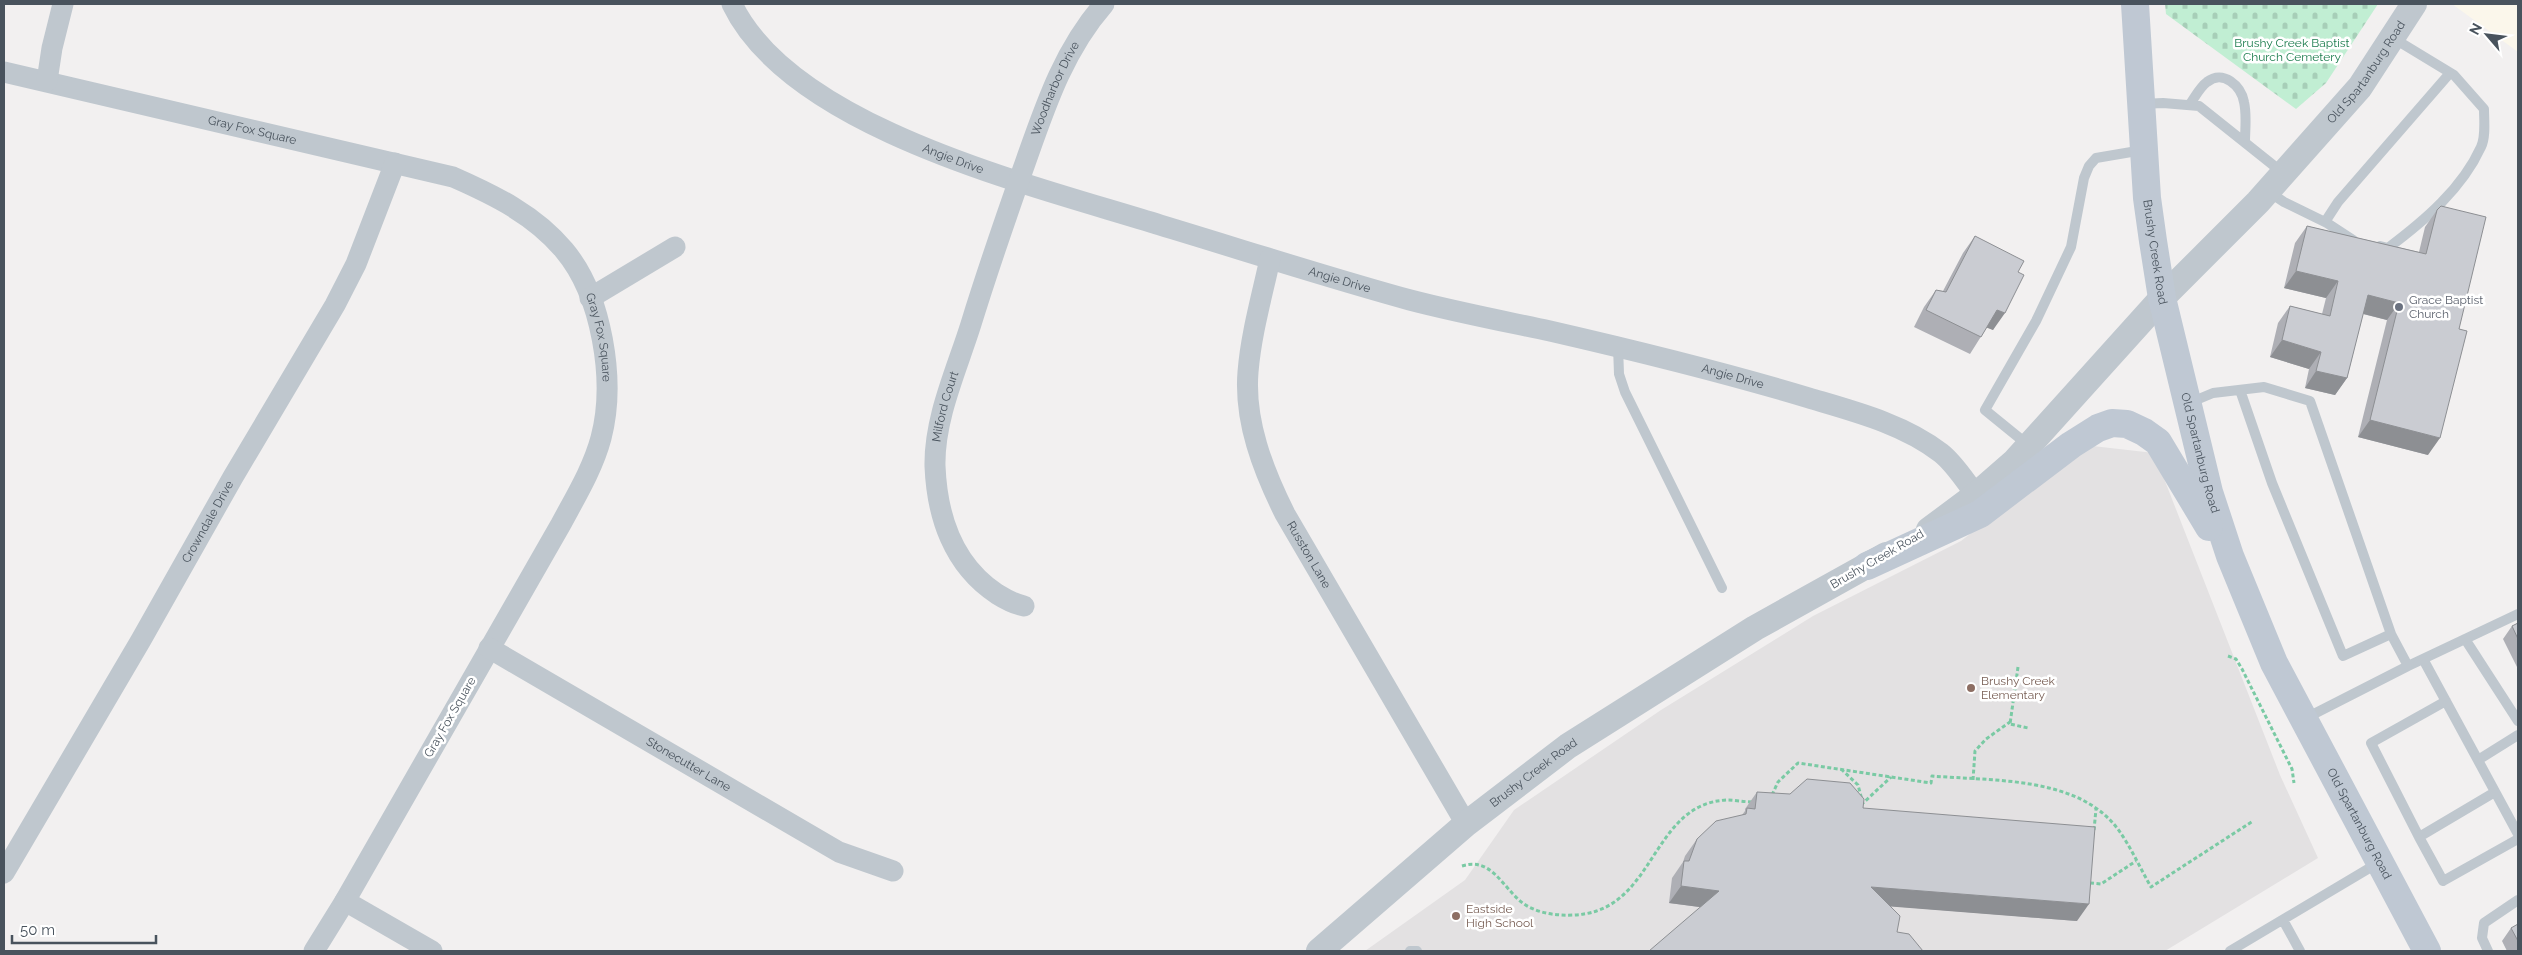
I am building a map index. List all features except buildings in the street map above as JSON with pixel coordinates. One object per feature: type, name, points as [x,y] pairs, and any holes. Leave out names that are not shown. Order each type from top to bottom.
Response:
[{"type":"main road","name":"Brushy Creek Road","points":[[2136,4],[2147,198],[2162,298]]},
{"type":"main road","name":"Old Spartanburg Road","points":[[2162,298],[2209,492],[2240,579],[2274,663],[2426,951]]},
{"type":"main road","points":[[1867,566],[1980,514],[2071,445],[2098,428],[2112,423],[2127,424],[2144,432],[2158,442],[2240,579]]},
{"type":"street","points":[[48,81],[52,48],[63,4]]},
{"type":"street","name":"Angie Drive","points":[[732,4],[750,34],[765,51],[826,98],[868,122],[908,141],[1019,181],[1413,301],[1618,346],[1743,378],[1885,423],[1940,453],[1958,470],[1976,495]]},
{"type":"street","name":"Woodharbor Drive","points":[[1019,181],[1051,91],[1063,64],[1091,18],[1104,4]]},
{"type":"street","name":"Old Spartanburg Road","points":[[2162,298],[2276,182],[2360,87],[2414,4]]},
{"type":"street","name":"Gray Fox Square","points":[[4,72],[453,177],[491,193],[542,228],[563,249],[570,259],[590,298],[606,358],[607,402],[601,438],[588,472],[561,524],[345,901],[314,951]]},
{"type":"street","name":"Crowndale Drive","points":[[4,873],[141,640],[233,477],[335,306],[356,264],[395,163]]},
{"type":"street","name":"Milford Court","points":[[1019,181],[939,424],[935,465],[942,516],[954,548],[972,573],[986,587],[1005,599],[1024,606]]},
{"type":"street","points":[[590,298],[675,247]]},
{"type":"street","name":"Russton Lane","points":[[1270,259],[1252,337],[1248,373],[1250,420],[1263,465],[1285,514],[1466,824]]},
{"type":"street","name":"Brushy Creek Road","points":[[1319,951],[1466,824],[1576,741],[1755,628],[1940,523],[1976,495],[2029,446],[2162,298]]},
{"type":"street","name":"Stonecutter Lane","points":[[489,648],[839,852],[893,871]]},
{"type":"street","points":[[345,901],[432,951]]},
{"type":"lane","points":[[2141,104],[2190,104],[2209,113],[2245,142],[2276,182],[2284,202],[2325,222],[2351,240],[2388,248],[2434,210],[2457,184],[2482,146],[2484,109],[2450,73],[2393,38]]},
{"type":"lane","points":[[2325,222],[2338,202],[2450,73]]},
{"type":"lane","points":[[2190,104],[2205,83],[2212,78],[2222,77],[2233,82],[2244,102],[2245,142]]},
{"type":"lane","points":[[2029,446],[1985,410],[2036,320],[2071,247],[2084,178],[2089,166],[2096,158],[2144,150]]},
{"type":"lane","points":[[1618,346],[1619,374],[1625,392],[1722,588]]},
{"type":"lane","points":[[2188,403],[2213,393],[2264,388],[2310,401],[2391,634],[2408,666]]},
{"type":"lane","points":[[2240,390],[2272,483],[2343,656],[2391,634]]},
{"type":"lane","points":[[2303,719],[2408,666],[2518,614]]},
{"type":"lane","points":[[2465,639],[2518,721]]},
{"type":"lane","points":[[2423,659],[2518,834]]},
{"type":"lane","points":[[2446,701],[2371,743],[2419,837],[2443,881],[2518,839]]},
{"type":"lane","points":[[2478,760],[2518,735]]},
{"type":"lane","points":[[2419,837],[2495,792]]},
{"type":"lane","points":[[2230,951],[2379,862]]},
{"type":"lane","points":[[2488,951],[2482,938],[2484,923],[2518,900]]},
{"type":"lane","points":[[2283,920],[2300,951]]},
{"type":"lane","points":[[1410,951],[1417,951]]},
{"type":"path","points":[[2228,656],[2236,658],[2242,669],[2292,769],[2294,783]]},
{"type":"path","points":[[1973,780],[1975,751],[1986,739],[2010,722],[2018,667]]},
{"type":"path","points":[[2010,722],[2010,724],[2028,728]]},
{"type":"path","points":[[1772,798],[1778,782],[1798,763],[1931,783],[1932,776],[2053,788],[2080,798],[2096,808],[2117,828],[2151,887],[2253,821]]},
{"type":"path","points":[[1840,769],[1851,776],[1858,785],[1863,803]]},
{"type":"path","points":[[1860,812],[1863,803],[1892,777]]},
{"type":"path","points":[[1462,866],[1477,864],[1493,871],[1519,900],[1531,908],[1572,915],[1595,912],[1627,893],[1640,878],[1669,831],[1687,814],[1700,807],[1726,800],[1762,803]]},
{"type":"path","points":[[2094,836],[2096,808]]},
{"type":"path","points":[[2080,883],[2101,884],[2136,861]]},
{"type":"path","points":[[2090,883],[2091,874]]},
{"type":"shaded area","points":[[2452,4],[2518,4],[2518,52]]},
{"type":"shaded area","name":"Brushy Creek Elementary","points":[[2084,445],[2154,453],[2280,775],[2318,858],[2165,951],[1365,951],[1465,880],[1514,810],[1661,710],[1813,616],[1961,541]]},
{"type":"green space","name":"Brushy Creek Baptist Church Cemetery","points":[[2165,4],[2378,4],[2326,83],[2296,109],[2166,14]]},
{"type":"place","name":"Grace Baptist Church","points":[[2399,307]]},
{"type":"place","name":"Brushy Creek Elementary","points":[[1971,688]]},
{"type":"place","name":"Eastside High School","points":[[1456,916]]}]
